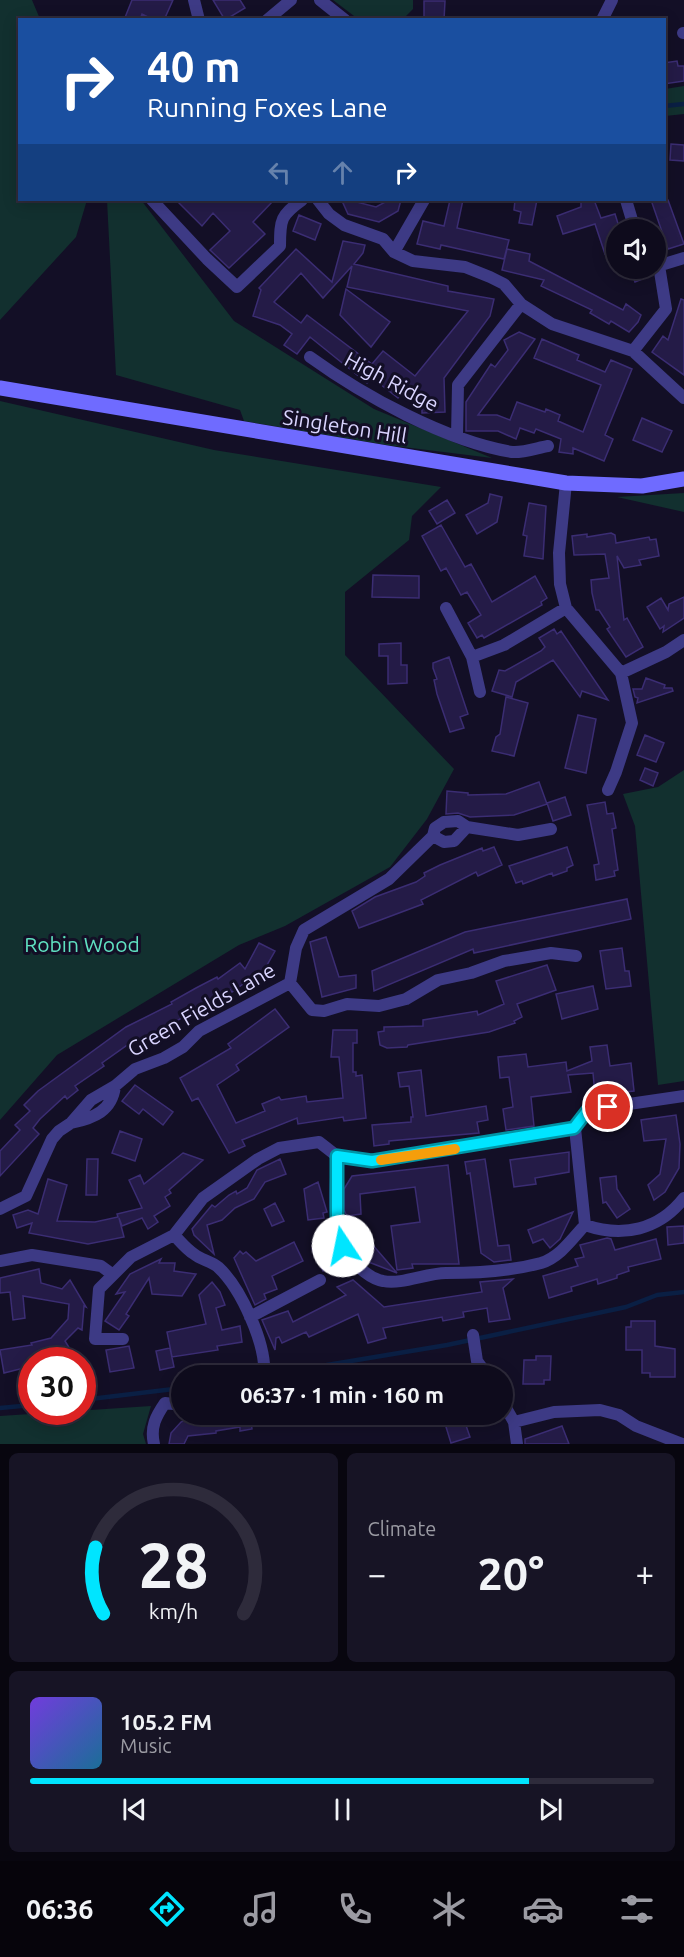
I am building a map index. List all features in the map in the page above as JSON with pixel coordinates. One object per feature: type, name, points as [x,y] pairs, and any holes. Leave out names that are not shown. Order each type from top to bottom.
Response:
[{"type":"street","points":[[194,0],[198,18]]},
{"type":"street","points":[[269,18],[291,0]]},
{"type":"street","points":[[320,0],[342,18]]},
{"type":"street","points":[[603,18],[612,0]]},
{"type":"street","points":[[153,201],[207,260],[237,287],[280,246],[280,223],[285,213],[302,201]]},
{"type":"street","points":[[319,201],[329,214],[344,225],[383,239],[394,252],[413,261],[465,267],[490,277],[504,284],[521,304],[552,324],[633,351],[684,398]]},
{"type":"street","points":[[394,252],[423,201]]},
{"type":"street","points":[[626,201],[632,219]]},
{"type":"street","points":[[666,263],[684,258]]},
{"type":"street","points":[[633,351],[666,309],[663,279]]},
{"type":"street","name":"High Ridge","points":[[457,436],[458,385],[521,304]]},
{"type":"street","name":"High Ridge","points":[[310,357],[350,386],[457,436],[514,452],[548,446]]},
{"type":"street","name":"Singleton Hill","points":[[0,388],[566,483],[642,486],[684,479]]},
{"type":"street","points":[[566,483],[559,553],[560,584],[566,608],[621,673],[632,723],[608,790]]},
{"type":"street","points":[[446,608],[472,657],[480,692]]},
{"type":"street","points":[[472,657],[504,645],[566,608]]},
{"type":"street","points":[[621,673],[666,652],[684,640]]},
{"type":"street","name":"Green Fields Lane","points":[[0,1209],[26,1196],[52,1139],[71,1124],[92,1100],[115,1086],[135,1069],[164,1058],[183,1047],[200,1031],[290,983],[296,948],[304,930],[389,879],[433,836],[435,828],[444,822],[458,821],[467,827],[518,835],[551,829]]},
{"type":"street","points":[[433,836],[444,842],[454,842],[467,827]]},
{"type":"street","points":[[290,983],[312,1010],[324,1011],[347,1004],[379,1006],[405,999],[438,980],[471,973],[504,961],[551,953],[576,956]]},
{"type":"street","points":[[123,1339],[95,1339],[99,1289],[130,1257],[174,1235],[203,1198],[258,1159],[279,1148],[319,1142],[337,1156],[372,1161],[574,1128],[588,1110],[684,1097]]},
{"type":"street","points":[[337,1156],[337,1222],[343,1246],[358,1266],[381,1281],[446,1273],[469,1274],[541,1263],[566,1248],[585,1225],[582,1175],[574,1128]]},
{"type":"street","points":[[585,1225],[604,1232],[630,1232],[671,1215],[684,1198]]},
{"type":"street","points":[[174,1235],[195,1255],[216,1266],[230,1280],[249,1317],[261,1350],[263,1365]]},
{"type":"street","points":[[0,1261],[32,1255],[101,1266],[112,1274]]},
{"type":"street","points":[[249,1317],[320,1280]]},
{"type":"street","points":[[473,1335],[477,1360],[480,1365]]},
{"type":"street","points":[[154,1444],[152,1435],[154,1419],[165,1403],[171,1404]]},
{"type":"street","points":[[517,1444],[514,1422],[554,1412],[600,1410],[619,1415],[636,1426],[682,1444]]},
{"type":"green space","points":[[0,0],[32,0],[40,18],[18,18],[18,201],[87,201],[76,237],[0,320]]},
{"type":"green space","points":[[333,0],[413,0],[413,9],[404,18],[357,18]]},
{"type":"green space","points":[[684,86],[684,114],[666,116],[666,89]]},
{"type":"green space","points":[[107,201],[142,201],[234,321],[374,409],[492,458],[387,445],[244,421],[240,410],[116,375]]},
{"type":"green space","name":"Robin Wood","points":[[0,401],[214,450],[441,487],[412,516],[409,540],[345,592],[345,655],[454,769],[427,819],[390,867],[285,926],[239,945],[57,1055],[0,1120]]},
{"type":"green space","points":[[684,493],[684,512],[617,497]]},
{"type":"green space","points":[[684,770],[684,1081],[658,1085],[635,826],[623,794],[658,787]]},
{"type":"green space","points":[[151,1406],[143,1434],[146,1444],[0,1444],[0,1416],[18,1415],[18,1425],[96,1425],[96,1410]]},
{"type":"building","points":[[132,0],[173,0],[165,18],[150,18],[142,14],[141,18],[125,18]]},
{"type":"building","points":[[213,0],[240,0],[245,8],[228,18],[224,18]]},
{"type":"building","points":[[424,1],[445,1],[444,18],[424,18]]},
{"type":"building","points":[[677,61],[678,66],[684,66],[684,81],[666,84],[666,63]]},
{"type":"building","points":[[671,144],[684,145],[684,161],[670,160]]},
{"type":"building","points":[[668,200],[684,244],[668,249],[666,219],[658,219],[651,201]]},
{"type":"building","points":[[177,201],[273,201],[253,222],[265,234],[229,268],[210,250],[230,231],[213,213],[202,226]]},
{"type":"building","points":[[353,201],[376,207],[387,201],[401,201],[398,211],[379,222],[348,214],[343,203]]},
{"type":"building","points":[[450,201],[463,201],[457,228],[509,240],[504,259],[441,245],[440,249],[417,244],[423,221],[444,226]]},
{"type":"building","points":[[515,201],[537,201],[532,225],[519,223],[521,212],[514,210]]},
{"type":"building","points":[[581,201],[594,201],[601,218],[615,214],[617,219],[606,219],[606,254],[595,224],[563,234],[557,216],[581,207]]},
{"type":"building","points":[[299,215],[321,224],[315,240],[293,231]]},
{"type":"building","points":[[343,241],[365,245],[363,253],[354,264],[448,286],[448,291],[494,299],[490,316],[444,378],[445,412],[422,413],[422,402],[405,388],[398,398],[371,377],[367,383],[310,337],[297,354],[284,345],[292,334],[280,325],[253,316],[261,290],[259,288],[296,249],[332,282]],"holes":[[[352,266],[347,287],[468,311],[415,376],[383,351],[372,364],[307,315],[301,323],[274,302],[301,273],[323,298]]]},
{"type":"building","points":[[507,249],[530,254],[529,261],[623,310],[626,304],[641,315],[638,322],[629,332],[611,321],[609,324],[590,313],[592,310],[541,286],[544,280],[502,270]]},
{"type":"building","points":[[346,289],[390,322],[371,347],[340,315]]},
{"type":"building","points":[[681,299],[684,300],[684,375],[652,352],[663,336],[668,340]]},
{"type":"building","points":[[519,332],[535,339],[478,415],[497,415],[510,420],[517,402],[560,415],[558,421],[583,432],[601,385],[534,358],[542,339],[579,355],[577,360],[605,372],[611,360],[632,369],[605,435],[613,439],[604,461],[573,448],[573,454],[559,452],[561,439],[536,429],[534,433],[520,428],[516,439],[498,431],[466,431],[466,402],[491,364],[495,367],[508,350],[504,340]]},
{"type":"building","points":[[642,418],[672,431],[662,452],[633,440]]},
{"type":"building","points":[[490,494],[502,497],[497,522],[477,534],[466,515],[488,503]]},
{"type":"building","points":[[447,500],[455,513],[437,524],[429,511]]},
{"type":"building","points":[[529,503],[546,506],[543,559],[524,556],[527,536],[523,535]]},
{"type":"building","points":[[441,525],[465,567],[471,564],[492,602],[535,576],[547,598],[541,602],[542,605],[484,638],[482,635],[477,638],[468,623],[481,615],[467,592],[461,595],[446,568],[441,571],[422,536]]},
{"type":"building","points":[[611,533],[615,535],[616,543],[649,537],[650,540],[656,539],[659,556],[639,560],[641,565],[624,568],[617,556],[624,620],[627,618],[643,647],[626,657],[607,629],[610,627],[599,610],[596,610],[592,593],[591,580],[609,578],[605,554],[574,555],[572,536],[587,534],[587,537]]},
{"type":"building","points":[[373,575],[419,576],[419,598],[372,597]]},
{"type":"building","points":[[684,597],[684,618],[663,632],[664,626],[660,629],[647,607],[661,598],[668,610],[669,604]]},
{"type":"building","points":[[554,629],[557,634],[561,631],[608,700],[582,691],[580,697],[553,660],[516,682],[512,697],[492,691],[499,670],[505,671],[541,651],[545,647],[539,638]]},
{"type":"building","points":[[401,643],[401,665],[407,665],[407,683],[388,684],[388,656],[379,656],[379,644]]},
{"type":"building","points":[[449,657],[468,714],[460,717],[464,728],[450,732],[437,694],[434,680],[437,679],[433,668],[433,663]]},
{"type":"building","points":[[646,678],[665,685],[664,688],[672,688],[673,691],[637,703],[638,698],[635,697],[633,689],[642,689]]},
{"type":"building","points":[[506,697],[528,703],[514,756],[492,751],[496,737],[500,734]]},
{"type":"building","points":[[578,715],[596,719],[586,773],[565,768]]},
{"type":"building","points":[[645,735],[664,743],[656,762],[637,755]]},
{"type":"building","points":[[645,768],[658,773],[653,786],[640,780]]},
{"type":"building","points":[[539,782],[547,804],[514,815],[470,817],[458,813],[446,814],[447,791],[468,793],[468,795],[506,794]]},
{"type":"building","points":[[565,797],[571,815],[553,821],[547,803]]},
{"type":"building","points":[[605,802],[607,814],[613,813],[616,828],[612,829],[618,870],[614,871],[615,876],[596,880],[594,865],[599,864],[587,805]]},
{"type":"building","points":[[494,847],[502,865],[478,876],[476,872],[421,900],[423,904],[359,928],[352,911],[375,897],[416,882],[425,876],[424,873],[440,865],[482,848],[483,851]]},
{"type":"building","points":[[567,847],[573,865],[567,868],[567,871],[553,876],[552,873],[523,884],[522,881],[516,883],[509,866]]},
{"type":"building","points":[[627,899],[631,919],[474,953],[473,949],[374,991],[372,971],[465,932]]},
{"type":"building","points":[[326,937],[339,977],[356,975],[356,988],[322,997],[310,942]]},
{"type":"building","points":[[259,943],[275,951],[263,972],[261,971],[232,992],[230,990],[200,1006],[166,1028],[126,1046],[102,1063],[104,1066],[75,1086],[78,1090],[67,1099],[65,1096],[40,1119],[33,1128],[39,1134],[0,1176],[0,1151],[20,1130],[15,1125],[30,1111],[24,1105],[38,1091],[126,1027],[172,1004],[171,1002],[217,977],[218,979],[240,963],[245,969]]},
{"type":"building","points":[[622,948],[625,971],[629,971],[631,986],[606,989],[600,951]]},
{"type":"building","points":[[547,965],[556,990],[517,1004],[522,1017],[514,1021],[515,1023],[489,1032],[407,1047],[387,1048],[380,1045],[378,1032],[384,1031],[384,1027],[423,1026],[423,1020],[477,1011],[478,1015],[504,1004],[496,981]]},
{"type":"building","points":[[593,986],[598,1009],[562,1019],[556,994]]},
{"type":"building","points":[[275,1009],[289,1027],[236,1065],[239,1070],[217,1085],[236,1123],[265,1111],[262,1104],[279,1097],[281,1100],[306,1096],[307,1102],[343,1098],[339,1057],[331,1057],[333,1030],[357,1030],[357,1043],[353,1043],[353,1072],[356,1072],[356,1076],[362,1075],[366,1118],[344,1121],[343,1117],[298,1124],[297,1118],[242,1140],[245,1146],[229,1153],[198,1098],[192,1101],[180,1078],[231,1048],[228,1044]]},
{"type":"building","points":[[607,1045],[610,1066],[631,1063],[634,1091],[595,1095],[593,1073],[568,1075],[571,1092],[531,1097],[534,1126],[506,1130],[503,1109],[513,1107],[509,1077],[500,1078],[498,1057],[526,1054],[528,1067],[566,1062],[567,1071],[592,1061],[590,1047]]},
{"type":"building","points":[[421,1070],[426,1116],[486,1106],[488,1120],[477,1122],[479,1133],[389,1141],[389,1144],[374,1146],[372,1125],[411,1122],[411,1117],[413,1117],[409,1086],[400,1087],[398,1073]]},
{"type":"building","points":[[135,1085],[173,1112],[163,1125],[143,1109],[139,1114],[122,1101]]},
{"type":"building","points":[[676,1115],[680,1144],[679,1168],[665,1192],[654,1200],[648,1185],[660,1174],[666,1139],[644,1141],[641,1120]]},
{"type":"building","points":[[120,1131],[142,1139],[135,1161],[112,1153]]},
{"type":"building","points":[[569,1152],[569,1172],[535,1178],[536,1184],[514,1187],[510,1160]]},
{"type":"building","points":[[183,1153],[203,1160],[169,1190],[171,1193],[165,1197],[170,1206],[154,1216],[158,1222],[148,1229],[142,1218],[122,1226],[119,1218],[124,1237],[88,1244],[29,1233],[32,1223],[17,1228],[13,1215],[28,1210],[38,1214],[48,1179],[67,1185],[57,1221],[95,1222],[142,1208],[129,1180],[140,1175],[144,1184]]},
{"type":"building","points":[[87,1159],[98,1159],[97,1195],[86,1195]]},
{"type":"building","points":[[280,1159],[286,1174],[265,1182],[254,1199],[235,1208],[222,1220],[207,1225],[214,1254],[194,1235],[192,1229],[212,1205],[215,1207],[229,1195],[236,1191],[237,1194],[247,1188],[257,1170]]},
{"type":"building","points":[[485,1159],[498,1246],[509,1245],[511,1260],[494,1262],[481,1253],[470,1173],[467,1174],[465,1162]]},
{"type":"building","points":[[448,1165],[459,1264],[412,1264],[413,1268],[397,1270],[391,1226],[420,1222],[415,1187],[360,1194],[361,1214],[347,1216],[344,1210],[344,1189],[352,1176]]},
{"type":"building","points":[[616,1176],[617,1189],[630,1209],[617,1218],[606,1202],[603,1203],[600,1178]]},
{"type":"building","points":[[318,1182],[327,1212],[323,1213],[324,1218],[308,1220],[304,1189]]},
{"type":"building","points":[[275,1203],[284,1221],[272,1226],[264,1209]]},
{"type":"building","points":[[573,1212],[560,1239],[550,1248],[543,1239],[533,1243],[528,1230]]},
{"type":"building","points":[[363,1225],[365,1236],[397,1273],[366,1261],[351,1242],[349,1231]]},
{"type":"building","points":[[684,1226],[684,1243],[668,1245],[667,1227]]},
{"type":"building","points":[[611,1239],[615,1250],[656,1239],[661,1259],[628,1267],[629,1271],[617,1275],[617,1278],[598,1284],[597,1279],[571,1287],[572,1291],[549,1298],[543,1276],[578,1266],[575,1259],[584,1257],[580,1245]]},
{"type":"building","points":[[294,1242],[303,1261],[272,1276],[277,1289],[264,1294],[266,1299],[255,1305],[234,1258],[240,1251],[243,1254],[246,1252],[256,1261]]},
{"type":"building","points":[[326,1243],[336,1266],[323,1271],[312,1249]]},
{"type":"building","points":[[161,1259],[159,1263],[175,1263],[174,1271],[196,1274],[182,1296],[152,1294],[149,1278],[126,1314],[129,1316],[119,1330],[105,1321],[125,1292],[116,1294],[130,1274]]},
{"type":"building","points":[[39,1269],[41,1283],[62,1289],[70,1280],[86,1307],[84,1306],[82,1330],[78,1328],[65,1341],[69,1347],[19,1347],[51,1338],[68,1319],[69,1304],[23,1296],[25,1318],[13,1320],[10,1292],[0,1293],[0,1278]]},
{"type":"building","points":[[513,1279],[503,1288],[510,1319],[489,1322],[487,1308],[463,1312],[464,1317],[443,1321],[442,1317],[383,1328],[386,1338],[368,1343],[358,1314],[309,1337],[306,1332],[282,1343],[279,1337],[276,1338],[275,1350],[262,1320],[288,1311],[293,1322],[346,1295],[337,1287],[353,1280],[384,1307],[482,1292],[480,1282]]},
{"type":"building","points":[[212,1282],[220,1292],[225,1305],[216,1308],[222,1330],[240,1326],[242,1342],[217,1346],[218,1350],[172,1357],[167,1332],[206,1324],[199,1295]]},
{"type":"building","points":[[631,1321],[655,1321],[655,1346],[675,1349],[675,1377],[650,1377],[650,1373],[642,1373],[642,1350],[626,1350],[626,1327],[631,1327]]},
{"type":"building","points":[[129,1346],[134,1368],[110,1372],[106,1350]]},
{"type":"building","points":[[18,1347],[18,1370],[4,1373],[0,1350]]},
{"type":"building","points":[[170,1348],[174,1365],[160,1370],[156,1351]]},
{"type":"building","points":[[536,1356],[551,1356],[550,1380],[544,1380],[544,1384],[523,1384],[524,1360],[536,1360]]},
{"type":"building","points":[[178,1425],[251,1425],[252,1429],[240,1431],[240,1427],[216,1431],[216,1433],[188,1436],[184,1444],[169,1444],[171,1433]]},
{"type":"building","points":[[445,1425],[466,1425],[470,1437],[451,1443]]},
{"type":"building","points":[[562,1426],[569,1444],[525,1444],[525,1439]]},
{"type":"waterway","points":[[666,106],[684,104]]},
{"type":"waterway","points":[[327,1365],[447,1345],[626,1307],[657,1295],[684,1292]]},
{"type":"waterway","points":[[96,1398],[171,1389]]},
{"type":"waterway","points":[[0,1408],[18,1406]]},
{"type":"slow traffic","points":[[381,1160],[455,1149]]},
{"type":"route","points":[[343,1246],[337,1222],[337,1156],[372,1161],[454,1149],[499,1138],[574,1128],[588,1110],[608,1107]]}]
